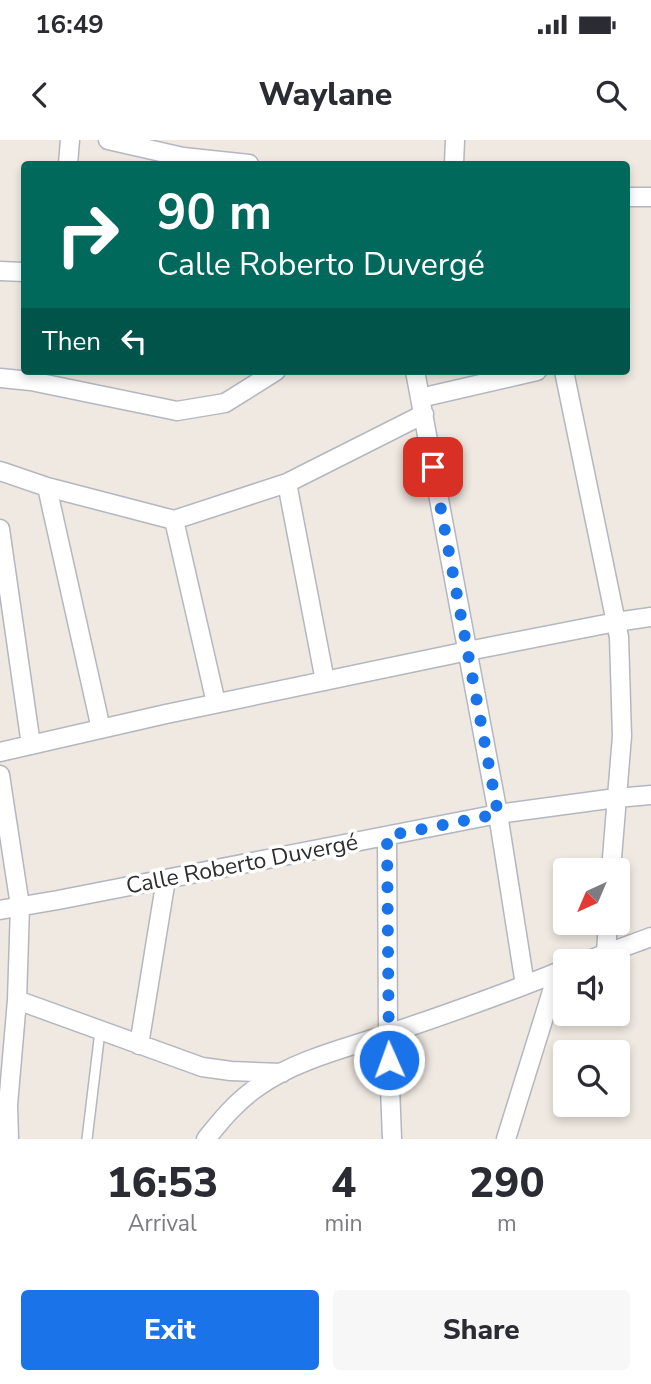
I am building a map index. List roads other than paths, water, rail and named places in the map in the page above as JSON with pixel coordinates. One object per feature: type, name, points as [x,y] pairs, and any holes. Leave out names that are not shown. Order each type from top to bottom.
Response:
[{"type":"street","points":[[68,161],[70,140]]},
{"type":"street","points":[[108,140],[183,157],[221,161]]},
{"type":"street","points":[[454,161],[455,140]]},
{"type":"street","points":[[630,197],[651,197]]},
{"type":"street","points":[[0,271],[21,272]]},
{"type":"street","points":[[0,378],[31,376],[177,411],[225,403],[270,375]]},
{"type":"street","points":[[416,375],[498,814],[525,985]]},
{"type":"street","points":[[0,471],[47,488],[174,520],[287,483],[422,406],[524,375]]},
{"type":"street","points":[[565,375],[619,637],[622,736],[612,858]]},
{"type":"street","points":[[287,483],[325,681]]},
{"type":"street","points":[[47,488],[101,729]]},
{"type":"street","points":[[174,520],[216,704]]},
{"type":"street","points":[[0,529],[8,638],[31,745]]},
{"type":"street","points":[[0,752],[468,651],[651,617]]},
{"type":"street","points":[[0,775],[20,906],[17,1000],[8,1105],[9,1139]]},
{"type":"street","name":"Calle Roberto Duvergé","points":[[0,909],[498,814],[651,795]]},
{"type":"street","points":[[387,836],[388,1034],[392,1139]]},
{"type":"street","points":[[139,1045],[166,879]]},
{"type":"street","points":[[617,949],[651,937]]},
{"type":"street","points":[[206,1139],[244,1096],[282,1073],[336,1051],[553,974]]},
{"type":"street","points":[[506,1139],[553,998]]},
{"type":"street","points":[[17,1000],[202,1067],[282,1073]]},
{"type":"lane","points":[[87,1139],[100,1031]]}]
